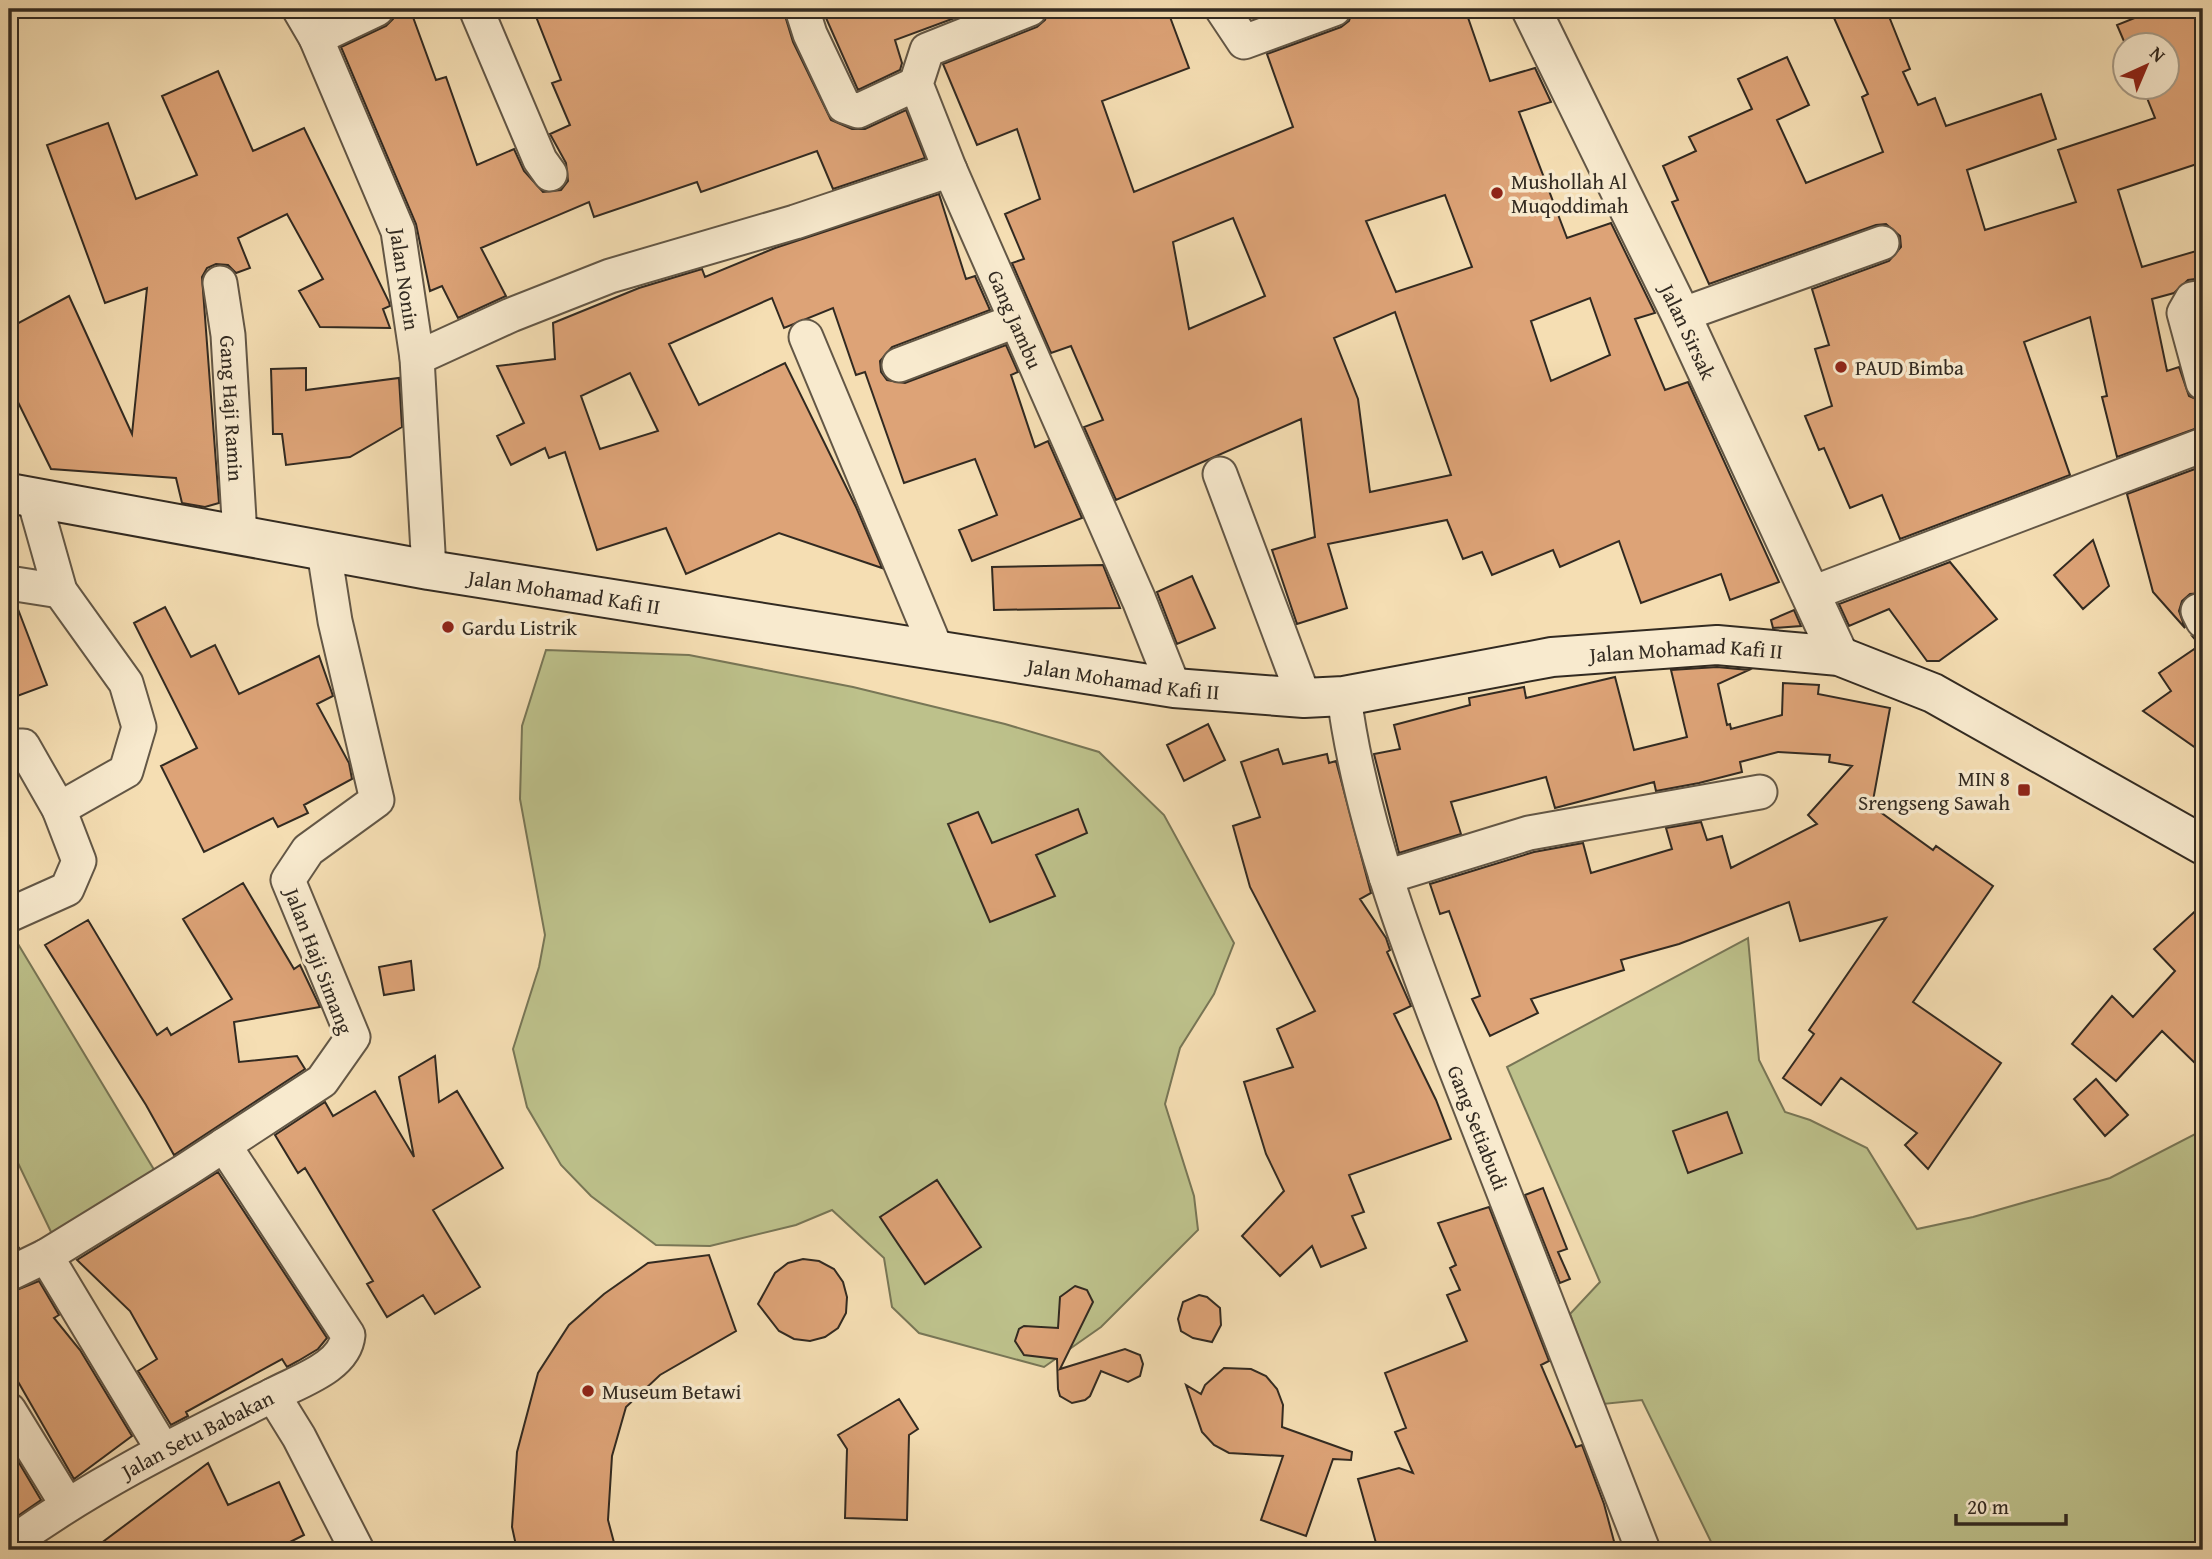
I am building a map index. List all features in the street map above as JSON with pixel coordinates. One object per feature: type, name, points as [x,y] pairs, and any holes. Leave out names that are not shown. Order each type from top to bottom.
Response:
[{"type":"main road","name":"Jalan Sirsak","points":[[1531,9],[1681,315],[1839,656]]},
{"type":"main road","name":"Jalan Mohamad Kafi II","points":[[28,502],[240,536],[327,567],[429,570],[1174,688],[1304,698],[1344,696],[1552,657],[1717,645],[1839,656],[1933,693],[2200,840]]},
{"type":"street","name":"Jalan Nonin","points":[[299,9],[316,38],[398,231],[417,358],[429,570]]},
{"type":"street","points":[[316,38],[377,9]]},
{"type":"street","points":[[476,9],[540,160],[550,174]]},
{"type":"street","points":[[802,9],[810,34],[844,106],[858,111],[916,84],[927,50],[1030,9]]},
{"type":"street","points":[[1222,9],[1244,42],[1334,9]]},
{"type":"street","name":"Gang Jambu","points":[[916,84],[950,170],[1139,600],[1174,688]]},
{"type":"street","points":[[417,358],[510,316],[610,276],[795,222],[950,170]]},
{"type":"street","points":[[1681,315],[1882,243]]},
{"type":"street","name":"Gang Haji Ramin","points":[[220,283],[228,335],[240,536]]},
{"type":"street","points":[[2203,297],[2192,299],[2185,313],[2203,383]]},
{"type":"street","points":[[899,365],[1015,321]]},
{"type":"street","points":[[806,337],[937,651]]},
{"type":"street","points":[[1810,594],[2203,445]]},
{"type":"street","points":[[1220,474],[1304,698]]},
{"type":"street","points":[[28,502],[58,581],[126,683],[139,727],[127,771],[59,809]]},
{"type":"street","name":"Jalan Haji Simang","points":[[9,1274],[47,1256],[322,1081],[353,1037],[288,880],[308,850],[377,800],[335,621],[327,567]]},
{"type":"street","points":[[9,583],[58,581]]},
{"type":"street","name":"Gang Setiabudi","points":[[1344,696],[1348,723],[1386,877],[1456,1069],[1643,1550]]},
{"type":"street","points":[[9,746],[23,746],[59,809],[79,861],[68,889],[9,915]]},
{"type":"street","points":[[1386,877],[1529,833],[1760,792]]},
{"type":"street","points":[[224,1145],[348,1335],[347,1349],[337,1360],[273,1395]]},
{"type":"street","points":[[47,1256],[163,1450]]},
{"type":"street","name":"Jalan Setu Babakan","points":[[9,1545],[66,1503],[163,1450],[273,1395],[299,1437],[357,1550]]},
{"type":"street","points":[[9,1410],[66,1503]]},
{"type":"green space","points":[[546,650],[689,655],[853,687],[1005,724],[1099,752],[1164,815],[1234,943],[1214,994],[1180,1048],[1165,1104],[1194,1196],[1198,1230],[1101,1327],[1044,1367],[919,1333],[892,1307],[884,1258],[832,1210],[796,1225],[710,1246],[656,1245],[591,1196],[561,1165],[527,1107],[513,1049],[539,967],[545,935],[520,799],[522,726]]},
{"type":"green space","points":[[9,929],[156,1173],[52,1234],[18,1163],[9,1166]]},
{"type":"green space","points":[[1748,938],[1759,1060],[1785,1112],[1810,1120],[1867,1148],[1917,1229],[1973,1217],[2110,1178],[2201,1131],[2203,1550],[1715,1550],[1642,1400],[1603,1404],[1570,1314],[1600,1282],[1507,1067]]},
{"type":"building","points":[[396,9],[410,9],[436,80],[446,77],[477,165],[514,149],[524,171],[543,192],[561,190],[568,181],[566,163],[550,134],[570,125],[552,83],[561,80],[533,9],[783,9],[793,42],[831,120],[852,129],[865,129],[906,110],[925,158],[833,189],[817,151],[701,192],[697,182],[594,217],[589,202],[481,248],[506,296],[458,318],[442,286],[430,291],[416,224],[341,47],[386,26],[393,19]]},
{"type":"building","points":[[822,9],[979,9],[895,40],[902,63],[900,70],[858,90]]},
{"type":"building","points":[[1049,9],[1167,9],[1189,68],[1102,101],[1134,192],[1293,127],[1267,54],[1341,27],[1349,21],[1353,9],[1465,9],[1490,81],[1535,68],[1551,102],[1519,112],[1567,238],[1611,223],[1655,313],[1635,319],[1665,390],[1688,382],[1779,582],[1730,600],[1721,574],[1641,603],[1619,541],[1560,567],[1553,550],[1492,575],[1482,552],[1463,559],[1447,520],[1328,544],[1347,608],[1297,624],[1272,550],[1315,537],[1301,419],[1116,500],[1084,427],[1103,420],[1071,346],[1051,353],[1012,263],[1024,259],[1005,214],[1040,199],[1017,129],[977,145],[943,64],[1037,27],[1045,20]],"holes":[[[1445,195],[1472,267],[1396,292],[1366,221]],[[1233,218],[1265,296],[1189,329],[1173,242]],[[1590,298],[1610,355],[1551,381],[1531,321]],[[1395,312],[1451,475],[1370,492],[1358,399],[1334,338]]]},
{"type":"building","points":[[1251,9],[1279,9],[1254,18]]},
{"type":"building","points":[[1830,9],[1886,9],[1910,69],[1903,72],[1918,105],[1935,98],[1946,126],[2041,94],[2056,139],[1967,170],[1985,230],[2076,202],[2058,150],[2155,118],[2149,102],[2180,102],[2180,32],[2120,32],[2117,25],[2157,9],[2203,9],[2203,162],[2118,190],[2142,267],[2203,249],[2203,278],[2188,280],[2174,293],[2152,299],[2167,371],[2179,367],[2189,396],[2203,402],[2203,426],[2117,457],[2102,397],[2107,396],[2090,317],[2024,342],[2070,475],[1900,539],[1882,495],[1850,508],[1824,448],[1819,450],[1805,416],[1832,406],[1815,349],[1829,345],[1812,289],[1889,261],[1901,247],[1900,236],[1886,224],[1876,225],[1709,284],[1672,202],[1678,200],[1663,166],[1696,151],[1689,137],[1752,109],[1738,79],[1787,57],[1809,105],[1777,120],[1806,183],[1883,152],[1862,97],[1868,94]]},
{"type":"building","points":[[218,71],[253,151],[304,128],[389,302],[390,306],[383,309],[390,328],[320,327],[299,291],[323,279],[287,214],[238,238],[250,268],[236,273],[228,265],[216,264],[207,268],[202,277],[219,503],[205,507],[182,503],[176,478],[51,469],[9,384],[9,328],[69,296],[132,434],[147,288],[105,303],[47,145],[108,123],[136,199],[197,175],[162,96]]},
{"type":"building","points":[[939,194],[966,279],[975,276],[990,310],[892,347],[880,361],[881,372],[887,380],[905,383],[1006,345],[1018,372],[1011,375],[1035,447],[1048,441],[1082,518],[972,561],[959,530],[997,515],[975,459],[904,483],[865,372],[856,375],[833,308],[784,328],[772,298],[669,344],[699,405],[785,363],[856,507],[882,568],[779,533],[686,574],[666,528],[597,550],[565,452],[549,458],[545,448],[511,465],[497,436],[524,423],[497,366],[555,359],[553,323],[639,288],[702,269],[705,277],[775,248]],"holes":[[[630,373],[658,431],[600,449],[581,396]]]},
{"type":"building","points":[[306,368],[306,390],[399,378],[402,427],[350,457],[286,465],[282,434],[273,434],[271,369]]},
{"type":"building","points":[[2203,466],[2203,593],[2190,594],[2182,601],[2179,611],[2185,628],[2153,592],[2127,494]]},
{"type":"building","points":[[2093,540],[2109,586],[2083,609],[2054,575]]},
{"type":"building","points":[[1950,562],[1997,619],[1939,661],[1927,661],[1889,609],[1849,626],[1839,604]]},
{"type":"building","points":[[1103,565],[1120,608],[994,610],[992,567]]},
{"type":"building","points":[[1192,576],[1215,628],[1177,644],[1157,592]]},
{"type":"building","points":[[9,602],[16,604],[47,685],[9,699]]},
{"type":"building","points":[[165,607],[191,657],[215,645],[239,694],[319,656],[333,696],[317,704],[349,763],[352,779],[304,805],[308,813],[278,827],[273,818],[204,852],[161,766],[197,748],[134,623]]},
{"type":"building","points":[[1794,610],[1801,626],[1773,628],[1771,620]]},
{"type":"building","points":[[2193,637],[2203,640],[2203,753],[2143,711],[2171,691],[2159,673],[2200,645]]},
{"type":"building","points":[[1717,667],[1749,670],[1718,684],[1727,725],[1730,724],[1731,729],[1782,715],[1783,683],[1819,685],[1818,694],[1890,708],[1872,806],[1933,850],[1936,846],[1993,886],[1913,1002],[2001,1063],[1928,1169],[1905,1145],[1917,1133],[1841,1078],[1821,1105],[1783,1078],[1814,1034],[1809,1030],[1886,918],[1800,941],[1789,902],[1679,944],[1621,960],[1624,970],[1531,999],[1538,1013],[1490,1036],[1472,999],[1480,996],[1449,911],[1440,914],[1430,884],[1534,852],[1583,843],[1591,873],[1672,849],[1666,828],[1701,822],[1707,840],[1722,836],[1731,868],[1817,824],[1808,815],[1852,766],[1829,762],[1830,755],[1778,752],[1740,762],[1742,772],[1699,783],[1656,791],[1654,782],[1555,808],[1546,777],[1451,802],[1461,834],[1399,853],[1374,754],[1400,749],[1394,725],[1470,705],[1469,698],[1524,687],[1526,698],[1615,677],[1634,750],[1687,737],[1671,670]]},
{"type":"building","points":[[1208,724],[1225,760],[1184,781],[1167,745]]},
{"type":"building","points":[[1278,749],[1283,764],[1327,754],[1329,763],[1336,761],[1371,893],[1360,899],[1386,938],[1390,950],[1387,952],[1411,1006],[1394,1014],[1436,1100],[1451,1139],[1349,1175],[1364,1212],[1352,1216],[1366,1248],[1321,1267],[1312,1246],[1280,1276],[1242,1236],[1284,1191],[1266,1154],[1244,1082],[1293,1067],[1277,1029],[1315,1011],[1250,887],[1233,826],[1260,817],[1241,762]]},
{"type":"building","points":[[1078,809],[1087,833],[1036,855],[1055,896],[990,922],[948,824],[978,812],[992,843]]},
{"type":"building","points":[[243,883],[294,969],[300,965],[320,1007],[234,1022],[239,1062],[297,1056],[305,1069],[174,1155],[146,1105],[45,945],[88,920],[157,1035],[167,1028],[171,1035],[232,999],[183,919]]},
{"type":"building","points":[[2203,904],[2203,1071],[2162,1031],[2116,1081],[2072,1044],[2112,996],[2133,1017],[2175,971],[2154,949]]},
{"type":"building","points":[[411,961],[414,990],[384,995],[379,967]]},
{"type":"building","points":[[435,1056],[439,1102],[457,1091],[503,1168],[433,1210],[480,1287],[435,1314],[423,1295],[387,1317],[367,1284],[373,1281],[305,1168],[298,1173],[275,1135],[325,1102],[333,1116],[375,1091],[414,1157],[399,1077]]},
{"type":"building","points":[[2096,1079],[2128,1115],[2105,1136],[2074,1099]]},
{"type":"building","points":[[1727,1112],[1742,1153],[1688,1173],[1673,1131]]},
{"type":"building","points":[[218,1172],[327,1338],[318,1349],[298,1361],[287,1367],[282,1359],[186,1412],[188,1416],[171,1425],[138,1371],[157,1359],[130,1311],[77,1260]]},
{"type":"building","points":[[937,1180],[981,1247],[925,1284],[880,1217]]},
{"type":"building","points":[[1543,1188],[1567,1249],[1558,1252],[1570,1279],[1560,1283],[1525,1195]]},
{"type":"building","points":[[1489,1207],[1549,1361],[1541,1365],[1576,1447],[1582,1445],[1604,1504],[1615,1545],[1599,1550],[1378,1550],[1358,1479],[1399,1468],[1413,1473],[1395,1432],[1406,1428],[1385,1373],[1467,1341],[1447,1295],[1460,1290],[1450,1268],[1456,1265],[1438,1223]]},
{"type":"building","points":[[9,1232],[19,1248],[9,1253]]},
{"type":"building","name":"Museum Betawi","points":[[709,1255],[736,1331],[660,1375],[626,1407],[612,1456],[608,1520],[616,1550],[517,1550],[512,1527],[517,1452],[538,1373],[569,1325],[604,1294],[648,1263]]},
{"type":"building","points":[[803,1259],[819,1261],[834,1269],[843,1282],[847,1297],[846,1313],[838,1328],[825,1337],[810,1341],[794,1339],[779,1331],[758,1304],[775,1273],[788,1263]]},
{"type":"building","points":[[39,1281],[59,1315],[54,1318],[80,1350],[132,1436],[74,1479],[9,1366],[9,1293]]},
{"type":"building","points":[[1075,1286],[1087,1290],[1093,1302],[1060,1369],[1125,1349],[1140,1355],[1143,1364],[1140,1376],[1128,1382],[1101,1371],[1090,1396],[1072,1403],[1060,1396],[1057,1359],[1024,1355],[1015,1341],[1019,1329],[1024,1326],[1058,1328],[1060,1297]]},
{"type":"building","points":[[1199,1295],[1207,1297],[1220,1308],[1221,1325],[1212,1342],[1193,1338],[1181,1331],[1178,1319],[1183,1302]]},
{"type":"building","points":[[1224,1368],[1251,1369],[1266,1376],[1277,1389],[1283,1405],[1282,1427],[1352,1452],[1351,1460],[1333,1459],[1306,1536],[1261,1520],[1283,1456],[1229,1453],[1214,1445],[1202,1432],[1186,1385],[1201,1394],[1205,1385]]},
{"type":"building","points":[[899,1399],[918,1429],[909,1435],[907,1520],[845,1518],[847,1449],[838,1435]]},
{"type":"building","points":[[12,1451],[41,1500],[9,1522],[9,1453]]},
{"type":"building","points":[[208,1463],[228,1505],[279,1482],[304,1535],[274,1550],[92,1550]]},
{"type":"place","name":"Mushollah Al Muqoddimah","points":[[1497,193]]},
{"type":"place","name":"PAUD Bimba","points":[[1841,367]]},
{"type":"place","name":"Gardu Listrik","points":[[448,627]]},
{"type":"place","name":"MIN 8 Srengseng Sawah","points":[[2024,790]]},
{"type":"place","name":"Museum Betawi","points":[[588,1391]]}]
